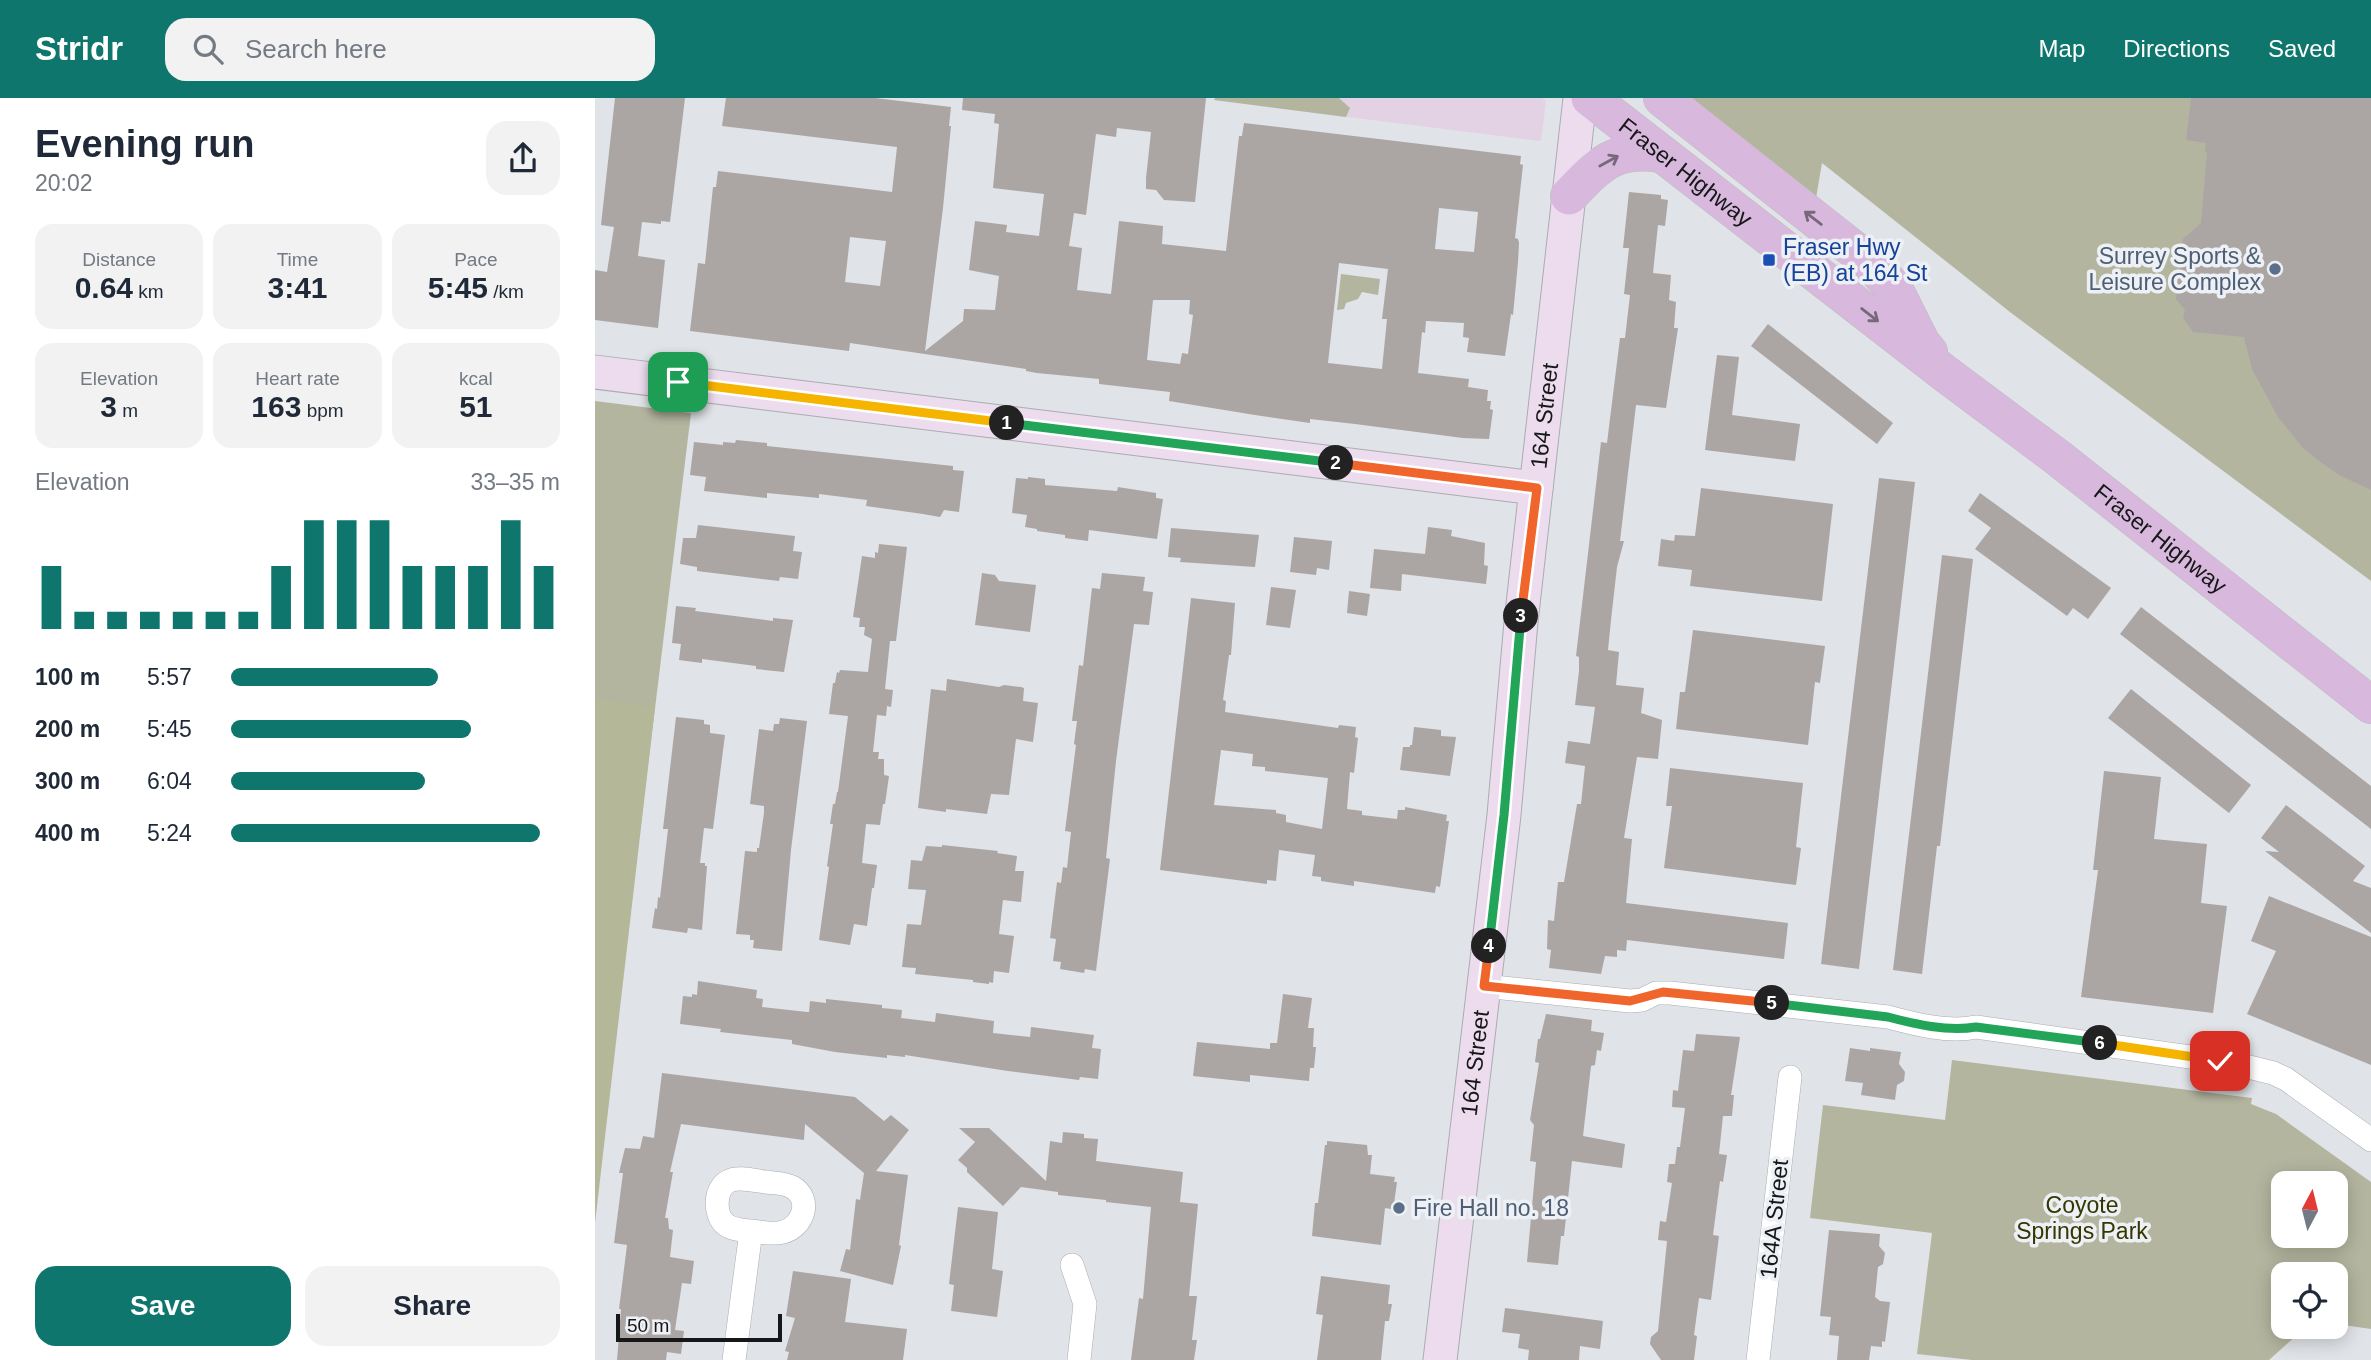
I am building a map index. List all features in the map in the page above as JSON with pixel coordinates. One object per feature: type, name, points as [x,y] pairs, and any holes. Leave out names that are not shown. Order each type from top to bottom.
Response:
[{"type":"main road","name":"Fraser Highway","points":[[1590,98],[2057,457],[2371,705]]},
{"type":"main road","name":"Fraser Highway","points":[[1662,98],[1867,260],[1894,288],[1923,344],[1947,375]]},
{"type":"main road","points":[[1569,196],[1594,170],[1620,155],[1635,151],[1661,154]]},
{"type":"street","name":"164 Street","points":[[1440,1360],[1504,815],[1521,622],[1580,98]]},
{"type":"street","points":[[595,372],[1537,488]]},
{"type":"street","points":[[1484,986],[1630,1001],[1663,992],[1711,996],[1888,1017],[1962,1029],[1976,1027],[2233,1063],[2286,1079],[2371,1139]]},
{"type":"street","name":"164A Street","points":[[1758,1360],[1790,1077]]},
{"type":"street","points":[[734,1360],[751,1231]]},
{"type":"street","points":[[1072,1265],[1085,1304],[1079,1360]]},
{"type":"shaded area","points":[[1273,98],[1542,98],[1546,101],[1541,141],[1268,107]]},
{"type":"green space","points":[[1339,98],[1350,108],[1346,117],[1214,100]]},
{"type":"green space","points":[[1690,98],[2371,98],[2371,581],[2010,312],[1822,163],[1816,198]]},
{"type":"green space","points":[[1341,274],[1380,279],[1378,295],[1362,292],[1358,299],[1346,303],[1344,309],[1337,310]]},
{"type":"green space","points":[[595,401],[691,413],[595,1201]]},
{"type":"green space","points":[[595,699],[655,707],[595,1223]]},
{"type":"green space","name":"Coyote Springs Park","points":[[1952,1060],[2252,1098],[2251,1104],[2276,1114],[2371,1182],[2371,1329],[2348,1326],[2348,1262],[2271,1262],[2271,1339],[2293,1339],[2269,1360],[1972,1360],[1917,1354],[1932,1233],[1810,1218],[1823,1105],[1945,1120]]},
{"type":"building","points":[[615,98],[685,98],[670,222],[642,222],[638,256],[665,260],[658,328],[595,320],[595,270],[607,272],[614,227],[601,225]]},
{"type":"building","points":[[726,98],[875,98],[951,107],[943,208],[925,351],[963,321],[964,309],[995,310],[999,276],[969,270],[975,221],[1007,225],[1006,232],[1039,236],[1044,194],[993,188],[999,124],[994,123],[995,114],[962,110],[963,98],[1206,98],[1195,202],[1164,200],[1156,190],[1146,189],[1151,132],[1117,128],[1116,137],[1096,134],[1086,215],[1074,213],[1069,246],[1082,248],[1077,290],[1111,294],[1119,221],[1163,226],[1162,244],[1226,251],[1239,136],[1242,136],[1244,123],[1521,156],[1520,164],[1523,165],[1515,238],[1519,243],[1518,262],[1513,315],[1511,314],[1505,356],[1467,352],[1469,338],[1463,337],[1464,323],[1426,321],[1425,333],[1422,332],[1418,373],[1469,379],[1468,387],[1488,390],[1487,401],[1491,401],[1490,409],[1493,410],[1489,439],[1310,419],[1310,423],[1255,415],[1169,401],[1170,392],[1099,384],[1099,379],[1037,373],[1026,369],[850,343],[849,351],[690,331],[698,263],[705,264],[713,187],[716,187],[718,171],[892,192],[897,147],[722,126]],"holes":[[[1439,208],[1478,212],[1474,252],[1435,249]],[[850,237],[886,241],[880,286],[845,282]],[[1339,263],[1388,269],[1382,319],[1387,319],[1382,369],[1328,363]],[[1153,300],[1190,300],[1189,314],[1193,315],[1188,354],[1182,353],[1180,364],[1147,360]]]},
{"type":"building","name":"Surrey Sports & Leisure Complex","points":[[2191,98],[2371,98],[2371,490],[2339,475],[2303,448],[2278,417],[2252,369],[2244,337],[2193,332],[2183,318],[2185,310],[2176,299],[2183,239],[2201,223],[2207,152],[2206,143],[2186,140]]},
{"type":"building","points":[[1629,192],[1661,195],[1661,199],[1668,200],[1665,226],[1658,225],[1653,273],[1671,275],[1669,300],[1676,302],[1674,328],[1678,328],[1666,408],[1636,405],[1620,541],[1624,541],[1617,567],[1608,650],[1619,652],[1616,685],[1644,688],[1641,713],[1662,720],[1658,759],[1637,757],[1624,838],[1632,839],[1626,903],[1788,923],[1784,959],[1627,940],[1626,951],[1617,950],[1617,957],[1605,956],[1601,974],[1549,968],[1551,950],[1547,949],[1548,920],[1554,921],[1558,882],[1564,882],[1577,804],[1581,804],[1585,766],[1565,763],[1568,741],[1590,744],[1595,707],[1575,705],[1579,671],[1579,657],[1576,656],[1601,442],[1607,443],[1620,338],[1625,338],[1630,295],[1624,294],[1629,248],[1623,248]]},
{"type":"building","points":[[1768,324],[1893,423],[1877,444],[1751,346]]},
{"type":"building","points":[[1717,355],[1739,357],[1732,415],[1800,424],[1795,461],[1705,450]]},
{"type":"building","points":[[736,440],[767,443],[767,446],[953,466],[953,470],[964,471],[959,512],[944,510],[940,517],[866,506],[867,500],[819,494],[819,498],[767,493],[767,498],[704,491],[706,477],[690,475],[694,442],[723,445],[723,442],[735,443]]},
{"type":"building","points":[[1016,478],[1045,479],[1045,485],[1117,491],[1118,487],[1156,493],[1156,498],[1163,499],[1157,539],[1089,530],[1088,541],[1025,527],[1027,515],[1012,513]]},
{"type":"building","points":[[1879,478],[1915,482],[1859,969],[1821,964]]},
{"type":"building","points":[[1701,488],[1833,504],[1822,601],[1690,586],[1692,570],[1658,566],[1661,539],[1674,541],[1675,535],[1695,536]]},
{"type":"building","points":[[1980,493],[2111,588],[2088,619],[2073,608],[2067,616],[1975,549],[1991,528],[1968,511]]},
{"type":"building","points":[[698,525],[795,536],[793,551],[802,552],[798,579],[780,577],[779,581],[697,571],[697,567],[680,564],[683,538],[696,538]]},
{"type":"building","points":[[1428,527],[1452,530],[1451,536],[1485,543],[1484,565],[1488,566],[1486,584],[1402,574],[1401,591],[1370,588],[1374,549],[1425,554]]},
{"type":"building","points":[[1171,528],[1259,535],[1255,567],[1180,562],[1181,558],[1168,557]]},
{"type":"building","points":[[1294,537],[1332,541],[1329,570],[1317,568],[1316,575],[1290,572]]},
{"type":"building","points":[[879,544],[907,547],[896,641],[890,641],[885,689],[893,690],[891,707],[887,706],[886,716],[877,715],[873,752],[879,752],[878,759],[884,759],[884,775],[889,776],[880,825],[866,824],[862,863],[877,865],[874,888],[867,926],[854,924],[850,945],[819,940],[829,867],[833,824],[830,824],[838,792],[848,716],[829,714],[837,672],[868,672],[872,639],[864,635],[865,627],[859,627],[860,618],[853,617],[862,556],[875,558]]},
{"type":"building","points":[[1942,555],[1973,559],[1940,846],[1937,846],[1922,974],[1893,970]]},
{"type":"building","points":[[982,573],[995,575],[999,581],[1036,585],[1030,632],[975,625]]},
{"type":"building","points":[[1102,573],[1145,577],[1143,591],[1153,592],[1149,625],[1134,624],[1116,761],[1106,858],[1110,859],[1096,971],[1085,969],[1084,973],[1060,969],[1061,962],[1053,961],[1056,939],[1050,938],[1057,882],[1061,883],[1063,867],[1067,868],[1071,832],[1065,831],[1076,745],[1077,721],[1072,721],[1079,665],[1083,666],[1092,588],[1100,589]]},
{"type":"building","points":[[1271,587],[1296,590],[1290,628],[1266,625]]},
{"type":"building","points":[[1349,591],[1370,594],[1367,616],[1347,613]]},
{"type":"building","points":[[1191,598],[1235,603],[1231,655],[1223,700],[1226,701],[1225,712],[1338,728],[1339,725],[1356,727],[1355,737],[1358,738],[1354,773],[1350,772],[1347,809],[1362,811],[1362,815],[1397,819],[1398,810],[1405,810],[1405,807],[1447,815],[1446,821],[1449,821],[1440,887],[1436,886],[1435,893],[1354,881],[1354,886],[1321,881],[1321,877],[1312,876],[1315,855],[1279,850],[1276,881],[1267,880],[1267,884],[1160,870]],"holes":[[[1221,750],[1253,754],[1252,766],[1265,767],[1265,771],[1328,778],[1322,829],[1286,822],[1286,815],[1276,813],[1276,810],[1214,805]]]},
{"type":"building","points":[[676,606],[773,621],[773,618],[793,620],[784,672],[702,659],[702,663],[679,660],[681,644],[672,643]]},
{"type":"building","points":[[2141,607],[2371,786],[2371,829],[2120,634]]},
{"type":"building","points":[[1693,630],[1825,646],[1820,683],[1815,682],[1808,745],[1676,729],[1680,692],[1685,692]]},
{"type":"building","points":[[947,679],[999,687],[1021,687],[1024,688],[1023,701],[1038,703],[1033,742],[1016,739],[1009,795],[991,794],[987,814],[918,808],[931,689],[946,691]]},
{"type":"building","points":[[2131,689],[2251,785],[2229,813],[2108,718]]},
{"type":"building","points":[[676,717],[704,720],[704,724],[710,725],[710,733],[725,735],[713,829],[704,828],[700,863],[707,866],[702,930],[688,928],[687,933],[652,928],[655,908],[657,909],[658,897],[660,898],[668,829],[663,829]]},
{"type":"building","points":[[780,718],[807,721],[782,951],[753,948],[754,940],[750,940],[750,935],[736,934],[745,851],[757,852],[759,848],[764,813],[764,806],[750,804],[759,729],[773,731],[774,724],[779,724]]},
{"type":"building","points":[[1414,727],[1441,730],[1441,736],[1456,737],[1450,776],[1400,770],[1403,747],[1412,745]]},
{"type":"building","points":[[1670,768],[1803,783],[1796,847],[1801,848],[1796,885],[1664,868],[1672,806],[1666,806]]},
{"type":"building","points":[[2104,771],[2161,777],[2154,839],[2207,844],[2201,903],[2227,906],[2213,1013],[2081,997],[2098,870],[2093,870]]},
{"type":"building","points":[[2286,805],[2365,866],[2353,881],[2371,888],[2371,933],[2265,851],[2279,852],[2261,838]]},
{"type":"building","points":[[942,845],[998,851],[997,853],[1017,856],[1015,871],[1024,871],[1021,902],[1003,900],[999,934],[1014,936],[1009,973],[994,971],[993,983],[915,974],[916,968],[902,967],[907,924],[921,925],[926,890],[908,889],[911,860],[922,861],[926,846]]},
{"type":"building","points":[[2269,896],[2371,937],[2371,1065],[2247,1014],[2276,951],[2251,941]]},
{"type":"building","points":[[698,981],[757,990],[756,998],[763,999],[762,1007],[809,1012],[810,1001],[826,1003],[826,999],[902,1010],[901,1018],[935,1022],[936,1013],[994,1021],[993,1033],[1030,1037],[1031,1027],[1094,1035],[1092,1048],[1101,1049],[1098,1079],[1080,1077],[1079,1080],[905,1055],[887,1055],[887,1058],[835,1052],[792,1044],[792,1040],[720,1032],[721,1029],[680,1024],[683,996],[697,995]]},
{"type":"building","points":[[1283,994],[1312,998],[1308,1028],[1314,1028],[1313,1047],[1316,1047],[1314,1068],[1310,1068],[1309,1081],[1250,1075],[1250,1082],[1193,1076],[1197,1042],[1270,1049],[1270,1043],[1277,1043]]},
{"type":"building","points":[[1546,1014],[1592,1020],[1591,1031],[1604,1033],[1601,1051],[1597,1050],[1595,1065],[1591,1066],[1583,1136],[1625,1144],[1622,1168],[1572,1161],[1558,1265],[1527,1262],[1536,1162],[1530,1161],[1534,1125],[1530,1120],[1539,1063],[1535,1062],[1538,1039]]},
{"type":"building","points":[[1696,1034],[1740,1037],[1731,1095],[1734,1095],[1732,1116],[1723,1116],[1719,1154],[1727,1155],[1723,1182],[1720,1181],[1713,1235],[1719,1236],[1711,1300],[1699,1298],[1694,1360],[1661,1360],[1650,1344],[1651,1337],[1658,1331],[1667,1241],[1658,1240],[1660,1221],[1666,1222],[1672,1183],[1667,1182],[1669,1164],[1675,1164],[1677,1147],[1680,1147],[1685,1108],[1672,1107],[1673,1090],[1678,1091],[1683,1050],[1694,1051]]},
{"type":"building","points":[[1850,1048],[1901,1052],[1899,1064],[1905,1072],[1904,1081],[1897,1085],[1895,1100],[1861,1095],[1863,1083],[1845,1081]]},
{"type":"building","points":[[662,1073],[855,1097],[884,1121],[891,1115],[909,1130],[876,1171],[908,1175],[901,1246],[893,1285],[840,1271],[846,1249],[850,1250],[856,1199],[860,1200],[864,1173],[805,1124],[804,1140],[681,1124],[670,1172],[673,1172],[665,1218],[668,1218],[669,1229],[673,1230],[670,1257],[694,1261],[691,1284],[682,1283],[675,1330],[684,1331],[681,1354],[667,1352],[666,1360],[617,1360],[619,1309],[627,1245],[614,1243],[623,1173],[619,1173],[625,1148],[640,1149],[643,1136],[654,1138]]},
{"type":"building","points":[[959,1128],[989,1128],[1046,1181],[1050,1141],[1062,1143],[1063,1132],[1084,1134],[1084,1138],[1098,1139],[1096,1161],[1183,1172],[1180,1202],[1198,1204],[1189,1296],[1197,1296],[1192,1340],[1197,1340],[1194,1360],[1131,1360],[1139,1298],[1143,1299],[1151,1207],[1058,1195],[1058,1192],[1021,1187],[1003,1206],[958,1160],[975,1142]]},
{"type":"building","points":[[1327,1141],[1367,1145],[1368,1155],[1372,1155],[1370,1174],[1395,1177],[1394,1182],[1397,1182],[1394,1204],[1391,1209],[1385,1208],[1381,1245],[1312,1236],[1315,1203],[1318,1203]]},
{"type":"building","points":[[958,1207],[998,1212],[992,1269],[1003,1271],[997,1317],[951,1311],[954,1285],[949,1284]]},
{"type":"building","points":[[1829,1230],[1880,1234],[1879,1246],[1885,1253],[1883,1264],[1878,1267],[1875,1297],[1880,1301],[1890,1302],[1885,1342],[1882,1341],[1882,1347],[1871,1346],[1869,1360],[1837,1360],[1839,1336],[1829,1335],[1831,1317],[1820,1316]]},
{"type":"building","points":[[793,1271],[851,1279],[845,1322],[907,1329],[903,1360],[787,1360],[789,1352],[785,1351],[795,1318],[786,1316]]},
{"type":"building","points":[[1321,1276],[1390,1285],[1388,1304],[1392,1304],[1389,1321],[1385,1321],[1381,1360],[1317,1360],[1323,1315],[1316,1314]]},
{"type":"building","points":[[1505,1308],[1603,1321],[1600,1349],[1580,1346],[1579,1360],[1528,1360],[1529,1350],[1518,1348],[1520,1334],[1502,1332]]},
{"type":"place","name":"Fraser Hwy (EB) at 164 St","points":[[1769,260]]},
{"type":"place","name":"Surrey Sports & Leisure Complex","points":[[2275,269]]},
{"type":"place","name":"Fire Hall no. 18","points":[[1399,1208]]},
{"type":"route","points":[[678,382],[1537,488],[1484,986],[1630,1001],[1642,1000],[1656,993],[1698,995],[1795,1005],[1962,1029],[1976,1027],[2220,1061]]}]
